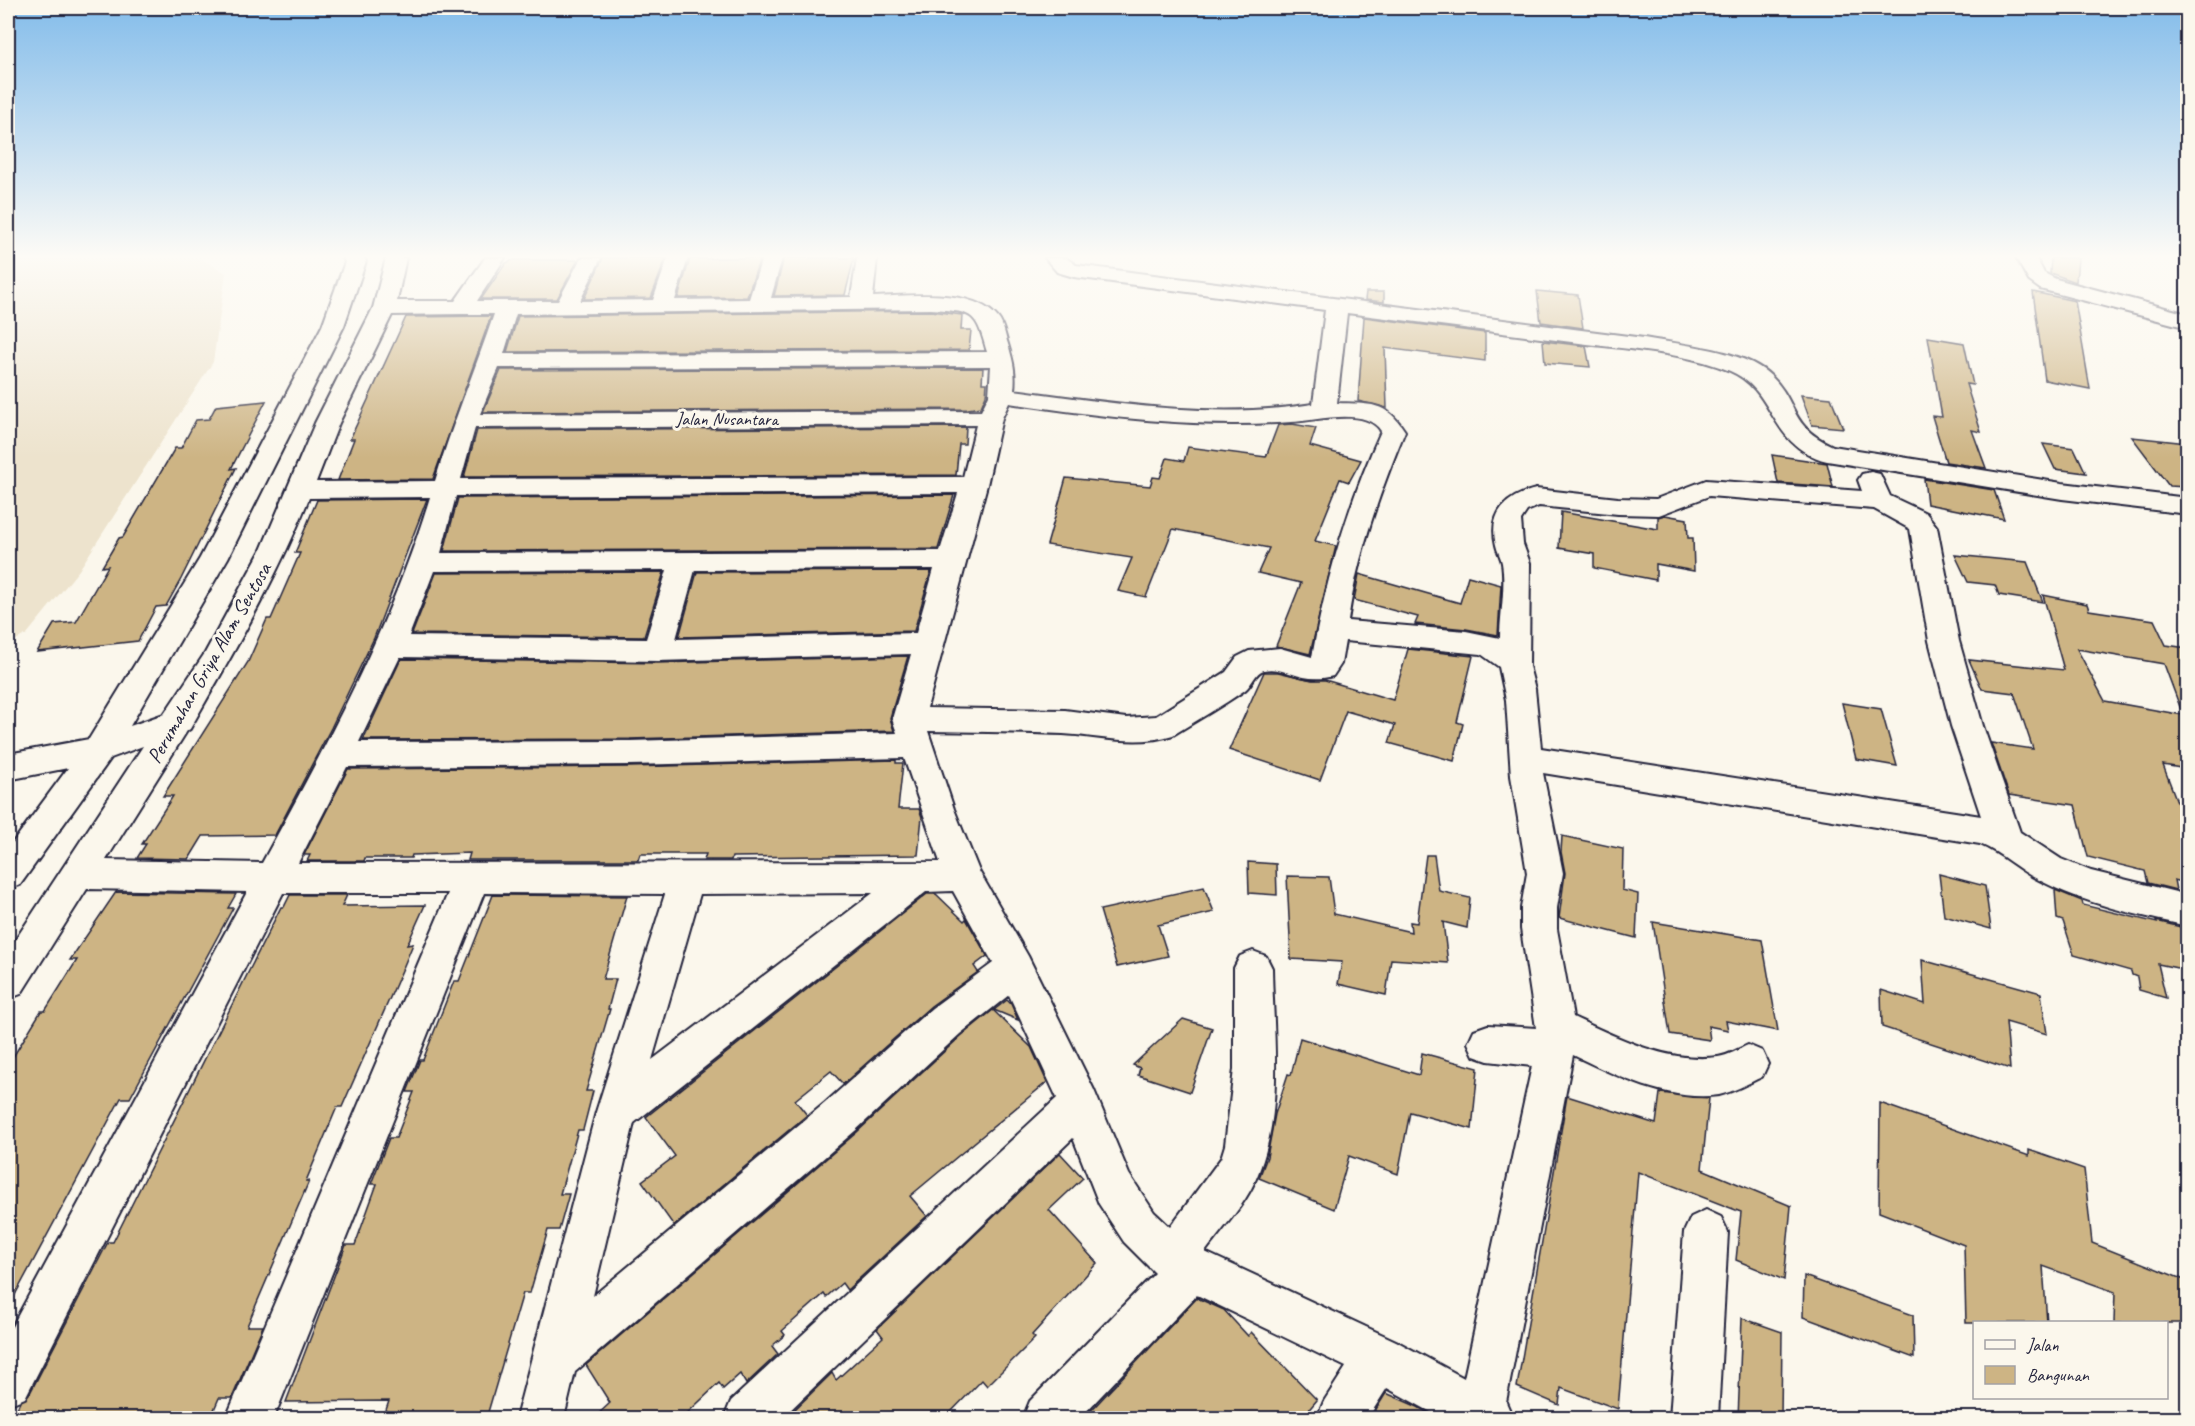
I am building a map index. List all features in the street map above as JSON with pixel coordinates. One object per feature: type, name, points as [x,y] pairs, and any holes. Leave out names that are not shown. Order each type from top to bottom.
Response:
[{"type":"street","name":"Perumahan Griya Alam Sentosa","points":[[8,982],[179,721],[217,658],[275,550],[298,490],[373,325]]},
{"type":"street","points":[[8,1381],[337,755],[390,646],[424,562],[465,421],[490,362],[502,325]]},
{"type":"street","points":[[337,755],[630,753],[912,732],[1065,722],[1126,730],[1162,727],[1237,680],[1248,665],[1260,659],[1272,658],[1305,668],[1322,668],[1326,664],[1331,629],[1404,639],[1480,644],[1498,650],[1508,656],[1514,666],[1521,692],[1522,734],[1545,873],[1539,908],[1539,929],[1554,1039],[1552,1070],[1485,1416],[1379,1358],[1182,1264],[1139,1227],[1114,1189],[1080,1104],[1015,968],[963,876],[912,732],[930,643],[951,560],[974,485],[1004,371],[991,325]]},
{"type":"street","points":[[1324,410],[1334,325]]},
{"type":"street","points":[[1491,325],[1644,345],[1744,368],[1764,382],[1795,435],[1827,453],[2061,491],[2187,506]]},
{"type":"street","points":[[8,875],[100,749],[214,558],[333,326]]},
{"type":"street","points":[[490,362],[1001,359]]},
{"type":"street","name":"Jalan Nusantara","points":[[465,421],[995,406],[1174,416],[1277,416],[1324,410],[1375,413],[1389,422],[1393,431],[1368,489],[1331,629]]},
{"type":"street","points":[[1167,441],[1174,416]]},
{"type":"street","points":[[1865,460],[1879,501]]},
{"type":"street","points":[[298,490],[446,489],[485,486],[974,485]]},
{"type":"street","points":[[1514,666],[1516,563],[1509,544],[1508,520],[1517,505],[1536,497],[1618,506],[1659,507],[1706,488],[1879,501],[1916,519],[1923,527],[1944,641],[1967,726],[2005,837]]},
{"type":"street","points":[[424,562],[951,560]]},
{"type":"street","points":[[658,650],[684,561]]},
{"type":"street","points":[[390,646],[658,650],[930,643]]},
{"type":"street","points":[[8,767],[100,749],[179,721]]},
{"type":"street","points":[[1526,758],[1981,830],[2005,837],[2033,859],[2072,879],[2108,891],[2187,911]]},
{"type":"street","points":[[80,874],[472,879],[963,876]]},
{"type":"street","points":[[616,1112],[919,878]]},
{"type":"street","points":[[250,1419],[472,879]]},
{"type":"street","points":[[540,1419],[616,1112],[687,879]]},
{"type":"street","points":[[554,1359],[831,1124],[946,1021],[1015,968]]},
{"type":"street","points":[[1047,1419],[1182,1264],[1239,1169],[1245,1152],[1252,1112],[1253,968]]},
{"type":"street","points":[[1488,1043],[1554,1039],[1683,1075],[1721,1076],[1748,1064]]},
{"type":"street","points":[[748,1419],[1080,1104]]},
{"type":"street","points":[[1694,1419],[1706,1232]]},
{"type":"street","points":[[1341,1419],[1379,1358]]},
{"type":"shaded area","points":[[8,325],[218,325],[213,362],[79,570],[27,634],[8,644]]},
{"type":"building","points":[[403,325],[488,325],[433,479],[338,480],[354,439],[350,439]]},
{"type":"building","points":[[515,325],[961,325],[961,330],[971,330],[969,350],[507,352]]},
{"type":"building","points":[[1363,325],[1421,325],[1485,333],[1485,361],[1385,348],[1387,408],[1358,401]]},
{"type":"building","points":[[1559,325],[1582,325],[1583,328]]},
{"type":"building","points":[[2037,325],[2079,325],[2090,389],[2045,380]]},
{"type":"building","points":[[1928,337],[1964,343],[1973,385],[1966,384],[1981,432],[1972,430],[1986,468],[1946,462],[1932,416],[1942,417]]},
{"type":"building","points":[[1543,341],[1586,346],[1590,367],[1545,363]]},
{"type":"building","points":[[983,368],[982,383],[987,383],[986,395],[981,407],[968,409],[483,412],[501,370]]},
{"type":"building","points":[[1801,395],[1831,398],[1843,428],[1812,425]]},
{"type":"building","points":[[266,401],[231,469],[236,468],[181,579],[166,606],[156,607],[138,641],[37,652],[54,624],[76,622],[108,566],[102,567],[119,538],[123,537],[175,448],[181,448],[196,420],[209,419],[216,406]]},
{"type":"building","points":[[1292,424],[1316,428],[1310,446],[1361,460],[1349,482],[1340,479],[1315,541],[1336,546],[1310,654],[1276,646],[1301,583],[1258,573],[1269,548],[1173,529],[1146,597],[1118,591],[1132,558],[1047,545],[1066,478],[1150,486],[1153,477],[1160,478],[1167,458],[1184,461],[1188,447],[1266,457],[1278,425]]},
{"type":"building","points":[[966,427],[965,444],[959,444],[956,475],[464,477],[477,430]]},
{"type":"building","points":[[2132,437],[2187,443],[2187,487],[2169,486]]},
{"type":"building","points":[[2043,444],[2074,448],[2086,473],[2055,469]]},
{"type":"building","points":[[1772,455],[1827,463],[1833,487],[1778,483]]},
{"type":"building","points":[[1924,479],[1994,490],[2004,519],[1927,504]]},
{"type":"building","points":[[954,495],[938,549],[444,551],[458,498]]},
{"type":"building","points":[[427,499],[374,638],[331,728],[275,835],[203,836],[189,859],[137,858],[146,844],[142,844],[173,796],[163,796],[248,662],[267,619],[271,619],[300,553],[295,553],[317,500]]},
{"type":"building","points":[[1561,512],[1658,529],[1658,517],[1665,515],[1687,519],[1688,538],[1693,538],[1694,571],[1656,564],[1656,580],[1594,568],[1594,554],[1559,548]]},
{"type":"building","points":[[1955,555],[2027,562],[2043,602],[1999,595],[1995,585],[1968,582]]},
{"type":"building","points":[[931,571],[914,631],[679,637],[697,572]]},
{"type":"building","points":[[664,572],[644,637],[412,634],[436,573]]},
{"type":"building","points":[[1359,574],[1460,603],[1468,576],[1501,585],[1498,635],[1415,624],[1418,617],[1354,600]]},
{"type":"building","points":[[2043,595],[2087,604],[2089,610],[2154,620],[2166,645],[2187,648],[2187,769],[2163,765],[2187,828],[2187,883],[2174,880],[2176,890],[2148,883],[2145,871],[2088,857],[2075,805],[2009,795],[1991,743],[2033,749],[2014,693],[1982,689],[1969,660],[2064,670]],"holes":[[[2077,649],[2164,664],[2183,715],[2105,701]]]},
{"type":"building","points":[[1408,649],[1473,656],[1457,722],[1463,724],[1454,761],[1389,743],[1395,725],[1346,711],[1320,780],[1229,750],[1264,672],[1278,672],[1312,680],[1325,680],[1393,700]]},
{"type":"building","points":[[908,656],[890,718],[894,731],[630,739],[363,740],[401,659],[658,663]]},
{"type":"building","points":[[1842,703],[1881,709],[1897,766],[1856,759]]},
{"type":"building","points":[[896,760],[896,763],[903,763],[898,809],[919,809],[922,817],[918,855],[732,857],[731,860],[704,860],[706,854],[640,854],[638,860],[468,860],[470,853],[412,855],[411,858],[365,858],[364,861],[307,861],[310,855],[304,855],[348,769],[630,767]]},
{"type":"building","points":[[1562,836],[1623,849],[1622,890],[1638,894],[1636,938],[1559,918],[1565,873],[1561,852]]},
{"type":"building","points":[[1426,855],[1434,855],[1439,891],[1470,898],[1467,928],[1443,922],[1448,963],[1391,959],[1386,995],[1338,984],[1342,962],[1291,959],[1287,876],[1329,877],[1334,914],[1411,932],[1410,922],[1417,923]]},
{"type":"building","points":[[1248,862],[1276,864],[1277,895],[1249,893]]},
{"type":"building","points":[[1939,874],[1985,886],[1991,929],[1944,916]]},
{"type":"building","points":[[1204,887],[1214,912],[1158,925],[1168,956],[1117,967],[1100,910]]},
{"type":"building","points":[[2055,890],[2082,901],[2083,905],[2185,928],[2187,970],[2158,964],[2166,998],[2139,990],[2137,977],[2132,975],[2131,971],[2074,955],[2063,921],[2057,919]]},
{"type":"building","points":[[116,892],[236,894],[228,908],[233,908],[130,1098],[121,1098],[8,1308],[8,1065],[41,1011],[45,1011],[77,960],[70,960]]},
{"type":"building","points":[[927,894],[936,894],[964,921],[966,919],[987,956],[974,966],[978,972],[931,1006],[843,1084],[831,1071],[795,1100],[807,1115],[674,1226],[642,1181],[675,1156],[646,1117]]},
{"type":"building","points":[[290,895],[347,895],[342,906],[425,905],[407,945],[413,944],[403,968],[342,1107],[337,1107],[306,1181],[309,1181],[247,1326],[263,1326],[232,1398],[219,1398],[210,1419],[12,1419],[20,1402],[30,1393],[108,1242],[113,1242],[281,907],[284,907]]},
{"type":"building","points":[[493,895],[627,896],[603,979],[616,979],[608,1009],[610,1009],[586,1091],[593,1091],[583,1130],[578,1130],[560,1194],[569,1194],[559,1230],[548,1230],[530,1293],[523,1293],[486,1419],[383,1419],[389,1401],[286,1402],[346,1245],[355,1245],[377,1184],[371,1184],[389,1138],[396,1138],[414,1092],[407,1092],[420,1060],[423,1060],[454,981],[459,981]]},
{"type":"building","points":[[1653,922],[1762,940],[1778,1031],[1726,1021],[1728,1030],[1708,1026],[1710,1040],[1670,1034]]},
{"type":"building","points":[[1922,960],[2041,993],[2047,1034],[2006,1022],[2010,1069],[1882,1027],[1881,990],[1925,1004]]},
{"type":"building","points":[[1007,1000],[1011,1004],[1018,1020],[994,1010]]},
{"type":"building","points":[[993,1010],[1031,1047],[1047,1082],[910,1196],[927,1216],[847,1290],[842,1283],[826,1297],[824,1294],[782,1331],[785,1335],[772,1346],[778,1354],[746,1384],[740,1374],[723,1389],[719,1383],[681,1419],[593,1419],[610,1403],[586,1365],[856,1133],[961,1036]]},
{"type":"building","points":[[1183,1019],[1212,1028],[1190,1092],[1138,1075],[1140,1068],[1133,1065]]},
{"type":"building","points":[[1300,1038],[1419,1075],[1422,1053],[1478,1068],[1472,1129],[1410,1112],[1398,1174],[1349,1156],[1334,1209],[1259,1178],[1267,1157],[1275,1114],[1288,1074],[1291,1075]]},
{"type":"building","points":[[1660,1093],[1709,1098],[1702,1169],[1791,1206],[1784,1280],[1736,1260],[1741,1212],[1638,1172],[1618,1409],[1561,1388],[1559,1405],[1517,1387],[1567,1096],[1656,1124]]},
{"type":"building","points":[[1880,1103],[2029,1156],[2029,1150],[2084,1169],[2092,1243],[2187,1281],[2187,1323],[2114,1321],[2115,1292],[2043,1266],[2047,1321],[1973,1321],[1973,1323],[1966,1323],[1964,1245],[1879,1212]]},
{"type":"building","points":[[1060,1153],[1083,1178],[1049,1210],[1097,1263],[1032,1335],[1035,1338],[987,1386],[982,1380],[944,1419],[785,1419],[832,1373],[836,1380],[883,1337],[877,1329]]},
{"type":"building","points":[[1804,1276],[1913,1315],[1914,1358],[1803,1317]]},
{"type":"building","points":[[1197,1298],[1224,1310],[1248,1336],[1251,1332],[1317,1400],[1301,1419],[1083,1419]]},
{"type":"building","points":[[1742,1318],[1782,1332],[1781,1419],[1738,1419]]},
{"type":"building","points":[[1386,1393],[1418,1407],[1438,1419],[1370,1419]]}]
